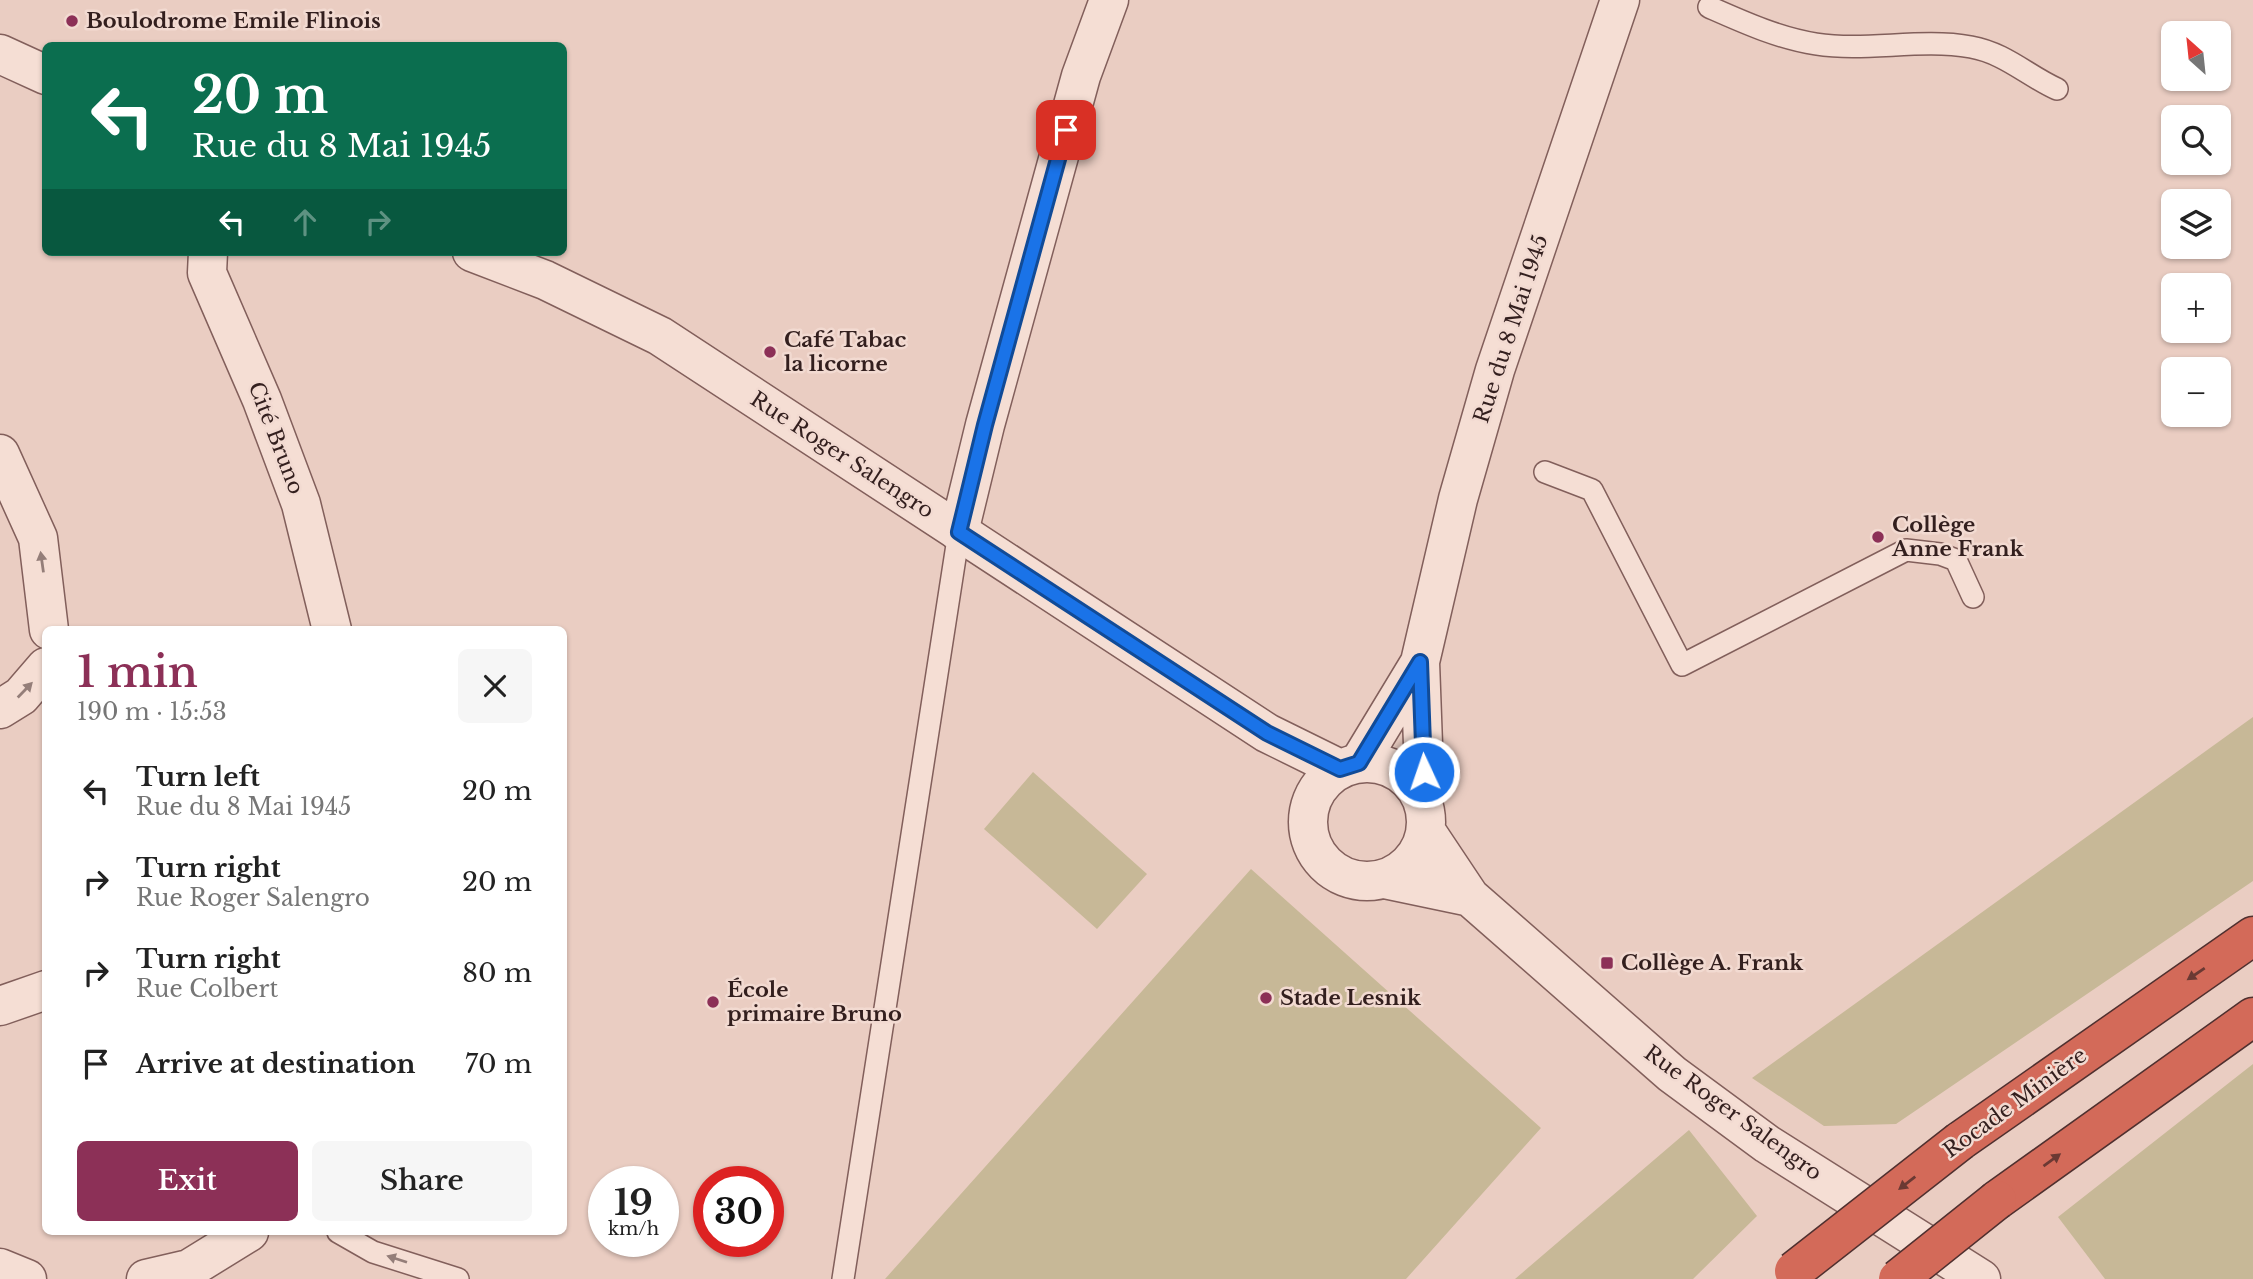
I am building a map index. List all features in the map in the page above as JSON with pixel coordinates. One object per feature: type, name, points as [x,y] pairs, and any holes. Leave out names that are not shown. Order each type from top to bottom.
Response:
[{"type":"highway","name":"Rocade Minière","points":[[1789,1275],[1961,1141],[2253,936]]},
{"type":"highway","points":[[1898,1279],[1997,1200],[2253,1017]]},
{"type":"street","points":[[959,532],[985,425],[1081,76],[1109,0]]},
{"type":"street","name":"Rue du 8 Mai 1945","points":[[1424,814],[1420,662],[1458,499],[1495,370],[1620,0]]},
{"type":"street","points":[[0,54],[42,73]]},
{"type":"street","name":"Cité Bruno","points":[[208,256],[207,273],[262,400],[301,504],[331,626]]},
{"type":"street","name":"Rue Roger Salengro","points":[[482,256],[545,281],[660,336],[1267,733],[1350,766]]},
{"type":"street","points":[[0,454],[38,538],[49,626]]},
{"type":"street","name":"Rue du 8 Mai 1945","points":[[1350,766],[1420,662]]},
{"type":"street","points":[[0,709],[21,696],[42,672]]},
{"type":"street","points":[[1267,733],[1308,814],[1309,833],[1316,851],[1328,866],[1345,877],[1364,881],[1384,879],[1404,869],[1418,853],[1424,814],[1411,782],[1396,770],[1378,764],[1350,766],[1319,787],[1308,814]]},
{"type":"street","name":"Rue Roger Salengro","points":[[1424,814],[1470,897],[1683,1082],[1768,1144],[1981,1279]]},
{"type":"street","name":"Rue Roger Salengro","points":[[1384,879],[1470,897]]},
{"type":"street","points":[[0,1006],[42,991]]},
{"type":"street","points":[[146,1279],[189,1269],[244,1235]]},
{"type":"street","points":[[0,1268],[27,1279]]},
{"type":"lane","points":[[1709,7],[1754,27],[1815,44],[1972,47],[2016,63],[2038,81],[2057,89]]},
{"type":"lane","points":[[1545,472],[1592,490],[1682,665],[1906,550],[1940,554],[1956,561],[1973,597]]},
{"type":"lane","points":[[844,1279],[959,532]]},
{"type":"lane","points":[[343,1235],[373,1252],[458,1279]]},
{"type":"shaded area","points":[[2253,717],[2253,881],[1896,1124],[1824,1126],[1752,1078]]},
{"type":"shaded area","points":[[1033,772],[1147,874],[1097,929],[984,829]]},
{"type":"shaded area","name":"Stade Lesnik","points":[[1251,869],[1541,1128],[1406,1279],[885,1279]]},
{"type":"shaded area","points":[[2253,1064],[2253,1279],[2105,1279],[2058,1217]]},
{"type":"shaded area","points":[[1689,1130],[1757,1216],[1693,1279],[1515,1279]]},
{"type":"place","name":"Boulodrome Emile Flinois","points":[[72,21]]},
{"type":"place","name":"Café Tabac la licorne","points":[[770,352]]},
{"type":"place","name":"Collège Anne Frank","points":[[1878,537]]},
{"type":"place","name":"Collège A. Frank","points":[[1607,963]]},
{"type":"place","name":"Stade Lesnik","points":[[1266,998]]},
{"type":"place","name":"École primaire Bruno","points":[[713,1002]]},
{"type":"route","points":[[1066,130],[985,425],[959,532],[1267,733],[1340,769],[1359,763],[1420,662],[1424,772]]}]
